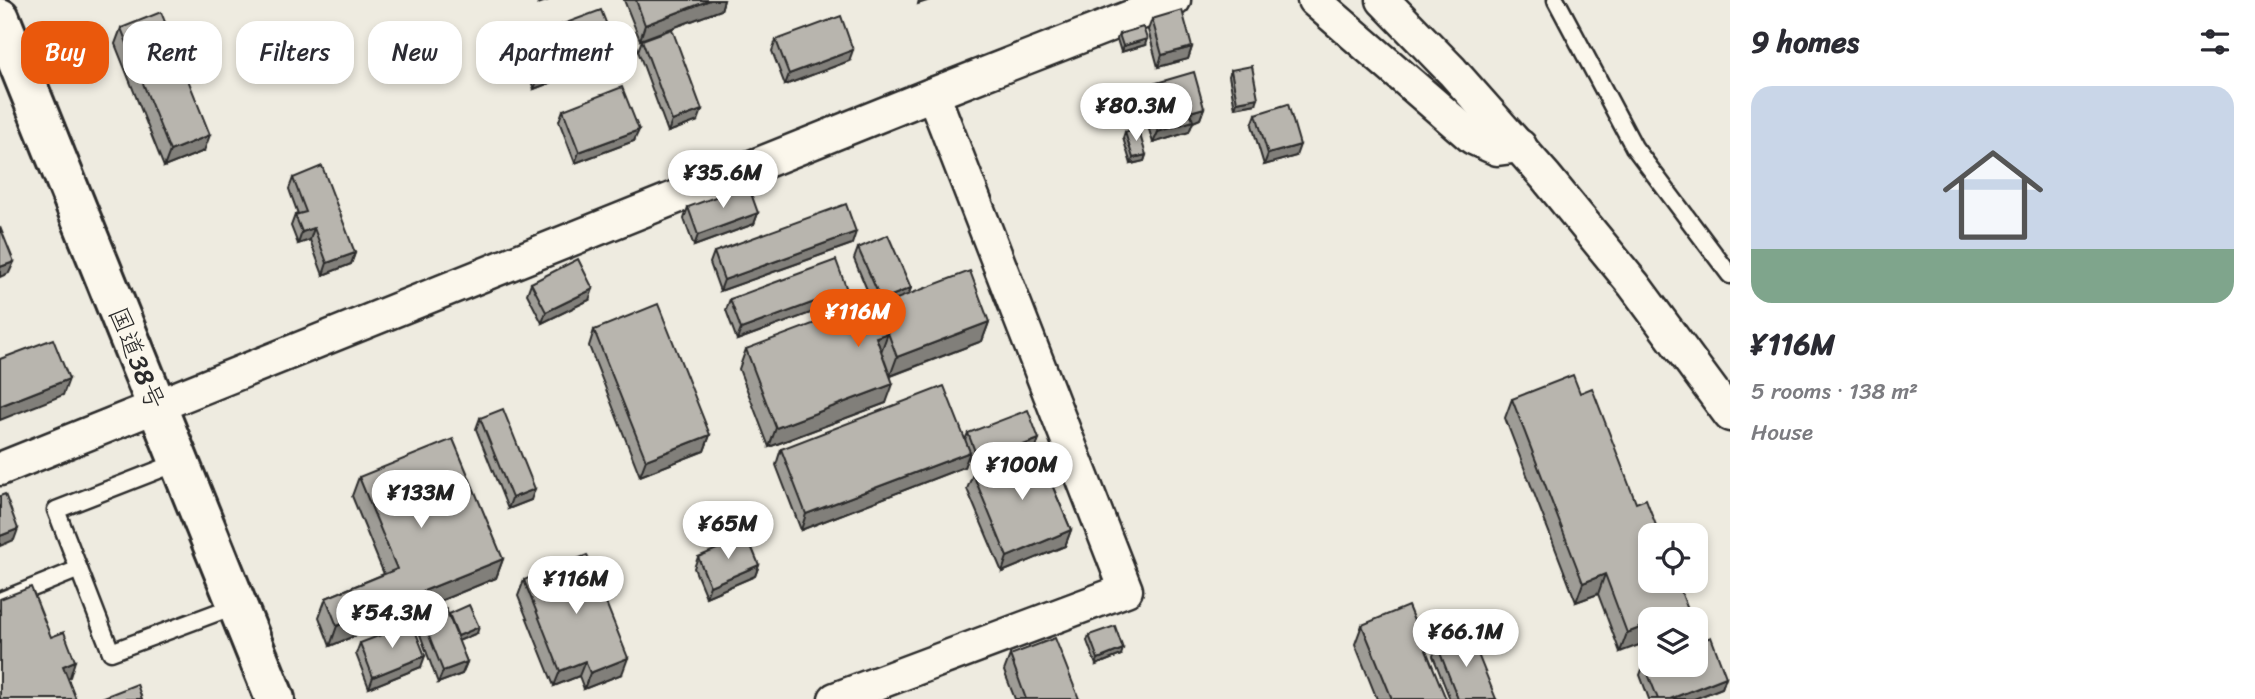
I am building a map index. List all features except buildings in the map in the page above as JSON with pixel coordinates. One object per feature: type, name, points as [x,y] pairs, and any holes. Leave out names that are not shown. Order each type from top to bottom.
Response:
[{"type":"highway","name":"国道38号","points":[[0,18],[275,699]]},
{"type":"street","points":[[0,469],[933,94],[1174,0]]},
{"type":"street","points":[[1314,0],[1473,138],[1497,149],[1520,146]]},
{"type":"street","points":[[1383,0],[1520,146],[1634,285],[1730,415]]},
{"type":"street","points":[[835,699],[1126,590],[933,94]]},
{"type":"lane","points":[[1556,0],[1634,147],[1730,275]]},
{"type":"lane","points":[[179,462],[56,510],[111,652],[237,605]]},
{"type":"lane","points":[[0,601],[79,569]]}]
